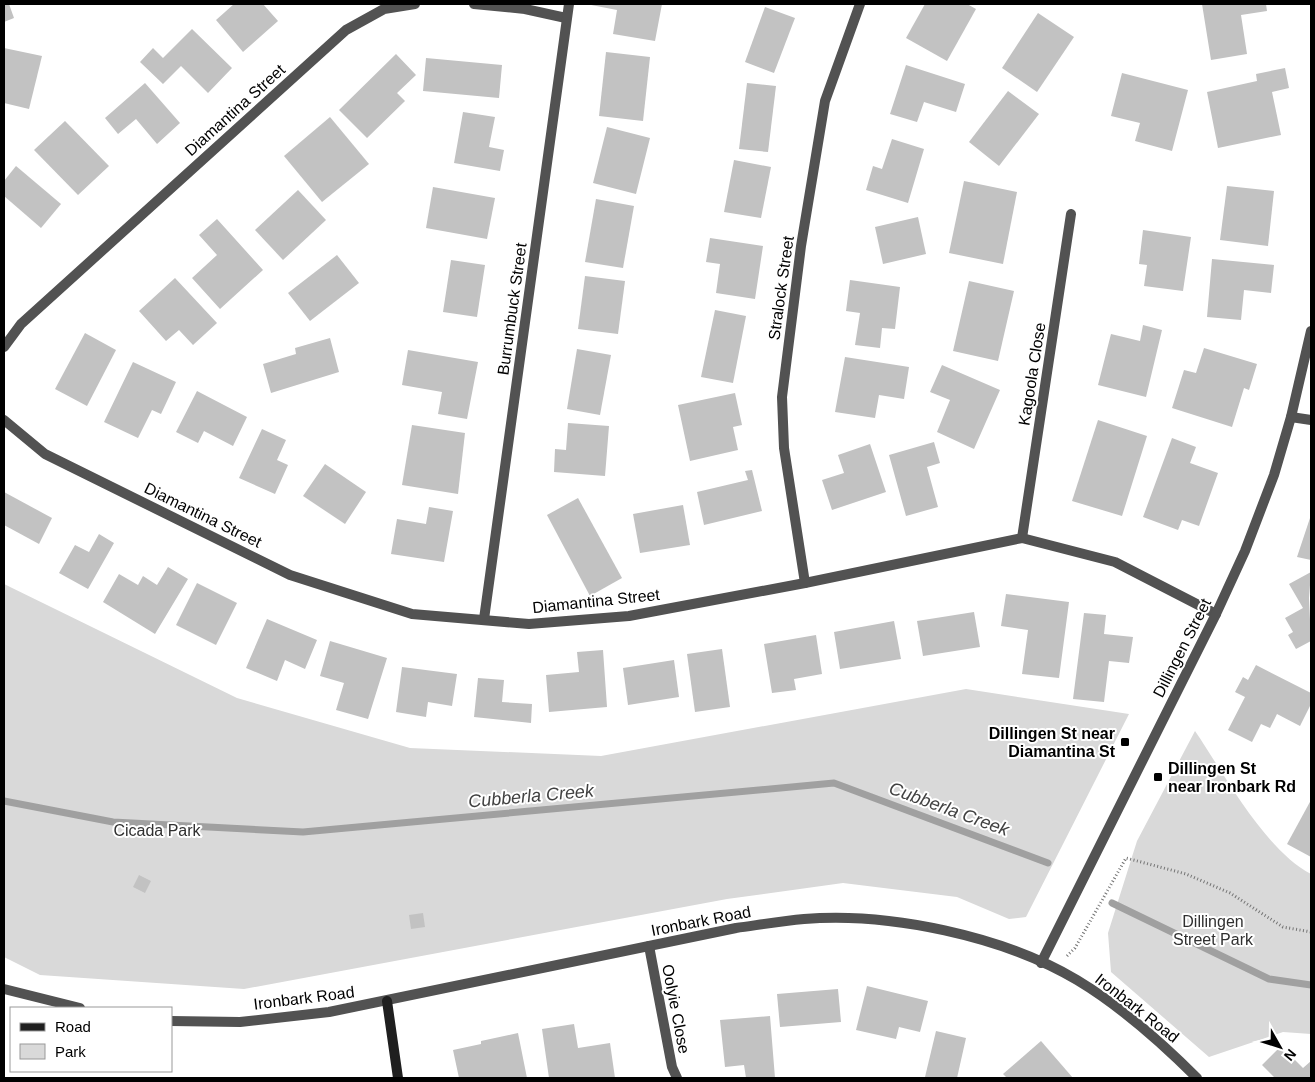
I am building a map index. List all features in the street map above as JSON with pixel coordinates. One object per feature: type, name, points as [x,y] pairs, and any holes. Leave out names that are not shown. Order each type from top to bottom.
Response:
[{"type":"street","name":"Diamantina Street","points":[[4,347],[21,324],[346,30],[384,9],[415,4]]},
{"type":"street","points":[[474,4],[525,9],[566,18]]},
{"type":"street","name":"Burrumbuck Street","points":[[484,619],[569,4]]},
{"type":"street","name":"Stralock Street","points":[[806,583],[784,448],[782,397],[801,246],[826,101],[860,4]]},
{"type":"street","name":"Kagoola Close","points":[[1022,538],[1071,214]]},
{"type":"street","name":"Dillingen Street","points":[[1041,963],[1216,614],[1245,551],[1274,475],[1291,416],[1311,331]]},
{"type":"street","points":[[1291,416],[1311,420]]},
{"type":"street","name":"Diamantina Street","points":[[4,420],[45,454],[290,575],[412,614],[529,624],[630,616],[806,583],[1022,538],[1115,562],[1216,614]]},
{"type":"street","name":"Ironbark Road","points":[[172,1021],[240,1022],[329,1012],[387,1002],[736,928],[805,919],[879,920],[972,936],[1041,963],[1076,980],[1118,1008],[1156,1038],[1197,1078]]},
{"type":"street","name":"Oolyie Close","points":[[649,946],[672,1067],[677,1078]]},
{"type":"street","points":[[4,989],[76,1007]]},
{"type":"street","points":[[387,1002],[398,1078]]},
{"type":"path","points":[[1053,969],[1076,948],[1126,858],[1186,874],[1230,893],[1283,926],[1311,932]]},
{"type":"green space","name":"Cicada Park","points":[[4,584],[237,698],[410,748],[601,756],[966,689],[1129,714],[1026,917],[1009,919],[957,897],[843,883],[727,899],[244,989],[40,975],[4,957]]},
{"type":"green space","name":"Dillingen Street Park","points":[[1195,731],[1232,789],[1262,829],[1277,847],[1311,874],[1311,1034],[1283,1032],[1209,1057],[1111,972],[1108,933],[1137,841]]},
{"type":"building","points":[[4,4],[9,4],[14,18],[4,22]]},
{"type":"building","points":[[234,4],[263,4],[278,21],[243,52],[216,20]]},
{"type":"building","points":[[586,4],[662,4],[655,41],[613,34],[617,10]]},
{"type":"building","points":[[925,4],[967,4],[976,9],[947,61],[906,38]]},
{"type":"building","points":[[1202,4],[1266,4],[1267,11],[1241,15],[1247,54],[1211,60]]},
{"type":"building","points":[[765,7],[795,18],[774,73],[745,62]]},
{"type":"building","points":[[1038,13],[1074,37],[1037,92],[1002,68]]},
{"type":"building","points":[[192,29],[232,68],[208,93],[181,66],[163,84],[140,62],[153,48],[163,58]]},
{"type":"building","points":[[4,48],[42,56],[29,109],[4,103]]},
{"type":"building","points":[[606,52],[650,57],[643,121],[599,116]]},
{"type":"building","points":[[396,54],[416,75],[397,93],[405,101],[367,138],[339,110]]},
{"type":"building","points":[[426,58],[502,65],[499,98],[423,91]]},
{"type":"building","points":[[906,65],[965,84],[956,112],[924,102],[917,122],[890,114]]},
{"type":"building","points":[[1285,68],[1289,88],[1272,92],[1281,135],[1218,148],[1207,92],[1257,81],[1256,74]]},
{"type":"building","points":[[1122,73],[1188,90],[1172,151],[1135,141],[1140,123],[1111,116]]},
{"type":"building","points":[[145,83],[180,123],[157,144],[136,119],[118,134],[105,118]]},
{"type":"building","points":[[747,83],[776,86],[768,152],[739,149]]},
{"type":"building","points":[[1008,91],[1039,114],[999,166],[969,142]]},
{"type":"building","points":[[463,112],[495,117],[489,147],[504,150],[500,171],[454,163]]},
{"type":"building","points":[[330,117],[369,164],[322,202],[284,156]]},
{"type":"building","points":[[65,121],[109,166],[78,195],[34,150]]},
{"type":"building","points":[[607,127],[650,138],[636,194],[593,183]]},
{"type":"building","points":[[892,139],[924,149],[908,203],[866,190],[873,166],[882,169]]},
{"type":"building","points":[[734,160],[771,167],[761,218],[724,212]]},
{"type":"building","points":[[16,166],[61,204],[41,228],[4,196],[4,181]]},
{"type":"building","points":[[964,181],[1017,192],[1003,264],[949,253]]},
{"type":"building","points":[[1227,186],[1274,191],[1268,246],[1220,240]]},
{"type":"building","points":[[433,187],[495,198],[487,239],[426,228]]},
{"type":"building","points":[[298,190],[326,220],[283,260],[255,230]]},
{"type":"building","points":[[596,199],[634,206],[623,268],[585,262]]},
{"type":"building","points":[[918,217],[926,254],[883,264],[875,227]]},
{"type":"building","points":[[217,219],[263,270],[220,309],[192,278],[217,255],[199,235]]},
{"type":"building","points":[[1143,230],[1191,237],[1183,291],[1144,286],[1147,265],[1139,264]]},
{"type":"building","points":[[710,238],[763,246],[755,299],[716,293],[720,264],[706,262]]},
{"type":"building","points":[[337,255],[359,283],[310,321],[288,293]]},
{"type":"building","points":[[1212,259],[1274,265],[1271,293],[1244,290],[1241,320],[1207,317]]},
{"type":"building","points":[[451,260],[485,265],[477,317],[443,312]]},
{"type":"building","points":[[585,276],[625,281],[618,334],[578,329]]},
{"type":"building","points":[[175,278],[217,323],[193,345],[179,330],[166,341],[139,311]]},
{"type":"building","points":[[850,280],[900,287],[895,329],[882,328],[880,348],[855,345],[860,313],[846,311]]},
{"type":"building","points":[[969,281],[1014,291],[998,361],[953,351]]},
{"type":"building","points":[[715,310],[746,316],[733,383],[701,377]]},
{"type":"building","points":[[1143,325],[1162,330],[1146,397],[1098,385],[1111,334],[1140,341]]},
{"type":"building","points":[[85,333],[116,350],[87,406],[55,389]]},
{"type":"building","points":[[330,338],[339,372],[271,393],[263,364],[296,354],[295,348]]},
{"type":"building","points":[[1204,348],[1257,364],[1249,390],[1244,388],[1232,427],[1172,408],[1184,370],[1196,373]]},
{"type":"building","points":[[577,349],[611,355],[600,415],[567,409]]},
{"type":"building","points":[[408,350],[478,362],[467,419],[438,414],[442,392],[402,385]]},
{"type":"building","points":[[845,357],[909,367],[904,399],[879,395],[875,418],[835,412]]},
{"type":"building","points":[[133,362],[176,382],[161,414],[152,410],[138,438],[104,422]]},
{"type":"building","points":[[942,365],[1000,390],[974,449],[937,432],[950,400],[930,392]]},
{"type":"building","points":[[197,391],[247,417],[233,446],[204,431],[198,443],[176,432]]},
{"type":"building","points":[[735,393],[742,425],[733,427],[738,450],[690,461],[678,405]]},
{"type":"building","points":[[1098,420],[1147,436],[1122,516],[1072,501]]},
{"type":"building","points":[[568,423],[609,426],[605,476],[554,472],[555,449],[566,450]]},
{"type":"building","points":[[412,425],[465,433],[458,494],[402,485]]},
{"type":"building","points":[[262,429],[286,440],[277,460],[288,465],[275,494],[239,478]]},
{"type":"building","points":[[1172,438],[1196,447],[1190,463],[1218,473],[1199,526],[1182,520],[1178,530],[1143,517]]},
{"type":"building","points":[[934,442],[940,463],[927,467],[938,507],[906,516],[889,455]]},
{"type":"building","points":[[870,444],[886,492],[832,510],[822,480],[844,473],[838,455]]},
{"type":"building","points":[[325,464],[366,492],[345,524],[303,496]]},
{"type":"building","points":[[752,470],[762,511],[704,525],[697,492],[748,480],[745,471]]},
{"type":"building","points":[[4,492],[52,518],[39,544],[4,525]]},
{"type":"building","points":[[578,498],[622,578],[590,596],[547,515]]},
{"type":"building","points":[[683,505],[690,545],[640,553],[633,514]]},
{"type":"building","points":[[429,507],[453,511],[444,562],[391,554],[397,519],[426,524]]},
{"type":"building","points":[[1311,515],[1311,560],[1297,557]]},
{"type":"building","points":[[99,534],[114,543],[88,589],[59,573],[75,545],[89,552]]},
{"type":"building","points":[[168,567],[188,579],[155,634],[103,602],[119,574],[138,585],[143,576],[157,585]]},
{"type":"building","points":[[1311,572],[1309,598],[1311,641],[1296,649],[1288,635],[1293,632],[1285,618],[1303,608],[1289,584]]},
{"type":"building","points":[[197,583],[237,603],[216,645],[176,625]]},
{"type":"building","points":[[1006,594],[1069,602],[1059,678],[1022,674],[1028,630],[1001,626]]},
{"type":"building","points":[[974,612],[980,647],[923,656],[917,621]]},
{"type":"building","points":[[1084,613],[1106,615],[1104,634],[1133,637],[1129,663],[1109,661],[1104,702],[1073,699]]},
{"type":"building","points":[[267,619],[317,640],[305,669],[285,660],[277,681],[246,668]]},
{"type":"building","points":[[894,621],[901,659],[840,669],[834,632]]},
{"type":"building","points":[[816,635],[822,674],[794,679],[796,690],[772,693],[764,644]]},
{"type":"building","points":[[330,641],[387,658],[368,719],[336,710],[344,683],[320,676]]},
{"type":"building","points":[[722,649],[730,707],[695,712],[687,654]]},
{"type":"building","points":[[603,650],[607,707],[549,712],[546,675],[579,672],[577,652]]},
{"type":"building","points":[[674,660],[679,697],[628,705],[623,668]]},
{"type":"building","points":[[1256,665],[1311,693],[1311,704],[1300,726],[1277,714],[1270,728],[1261,724],[1252,742],[1228,730],[1245,697],[1235,692],[1243,677],[1248,680]]},
{"type":"building","points":[[402,667],[457,674],[452,706],[428,702],[426,717],[396,712]]},
{"type":"building","points":[[478,678],[504,680],[502,702],[532,704],[531,723],[474,717]]},
{"type":"building","points":[[1311,800],[1311,857],[1287,844]]},
{"type":"building","points":[[139,875],[151,881],[145,893],[133,887]]},
{"type":"building","points":[[423,913],[425,927],[411,929],[409,915]]},
{"type":"building","points":[[867,986],[928,1001],[920,1032],[899,1027],[896,1039],[856,1030]]},
{"type":"building","points":[[838,989],[841,1022],[780,1027],[777,994]]},
{"type":"building","points":[[770,1016],[775,1078],[746,1078],[744,1065],[725,1067],[720,1020]]},
{"type":"building","points":[[574,1024],[578,1048],[610,1043],[615,1078],[549,1078],[542,1029]]},
{"type":"building","points":[[936,1031],[966,1038],[957,1078],[925,1077]]},
{"type":"building","points":[[518,1033],[527,1078],[459,1078],[453,1050],[481,1044],[481,1041]]},
{"type":"building","points":[[1041,1041],[1073,1078],[1007,1078],[1003,1074]]},
{"type":"building","points":[[1281,1046],[1303,1068],[1311,1061],[1311,1078],[1275,1078],[1262,1065]]},
{"type":"waterway","name":"Cubberla Creek","points":[[4,801],[113,822],[303,832],[834,783],[1048,863]]},
{"type":"waterway","name":"Cubberla Creek","points":[[1112,903],[1269,979],[1311,985]]},
{"type":"place","name":"Dillingen St near Diamantina St","points":[[1125,742]]},
{"type":"place","name":"Dillingen St near Ironbark Rd","points":[[1158,777]]}]
